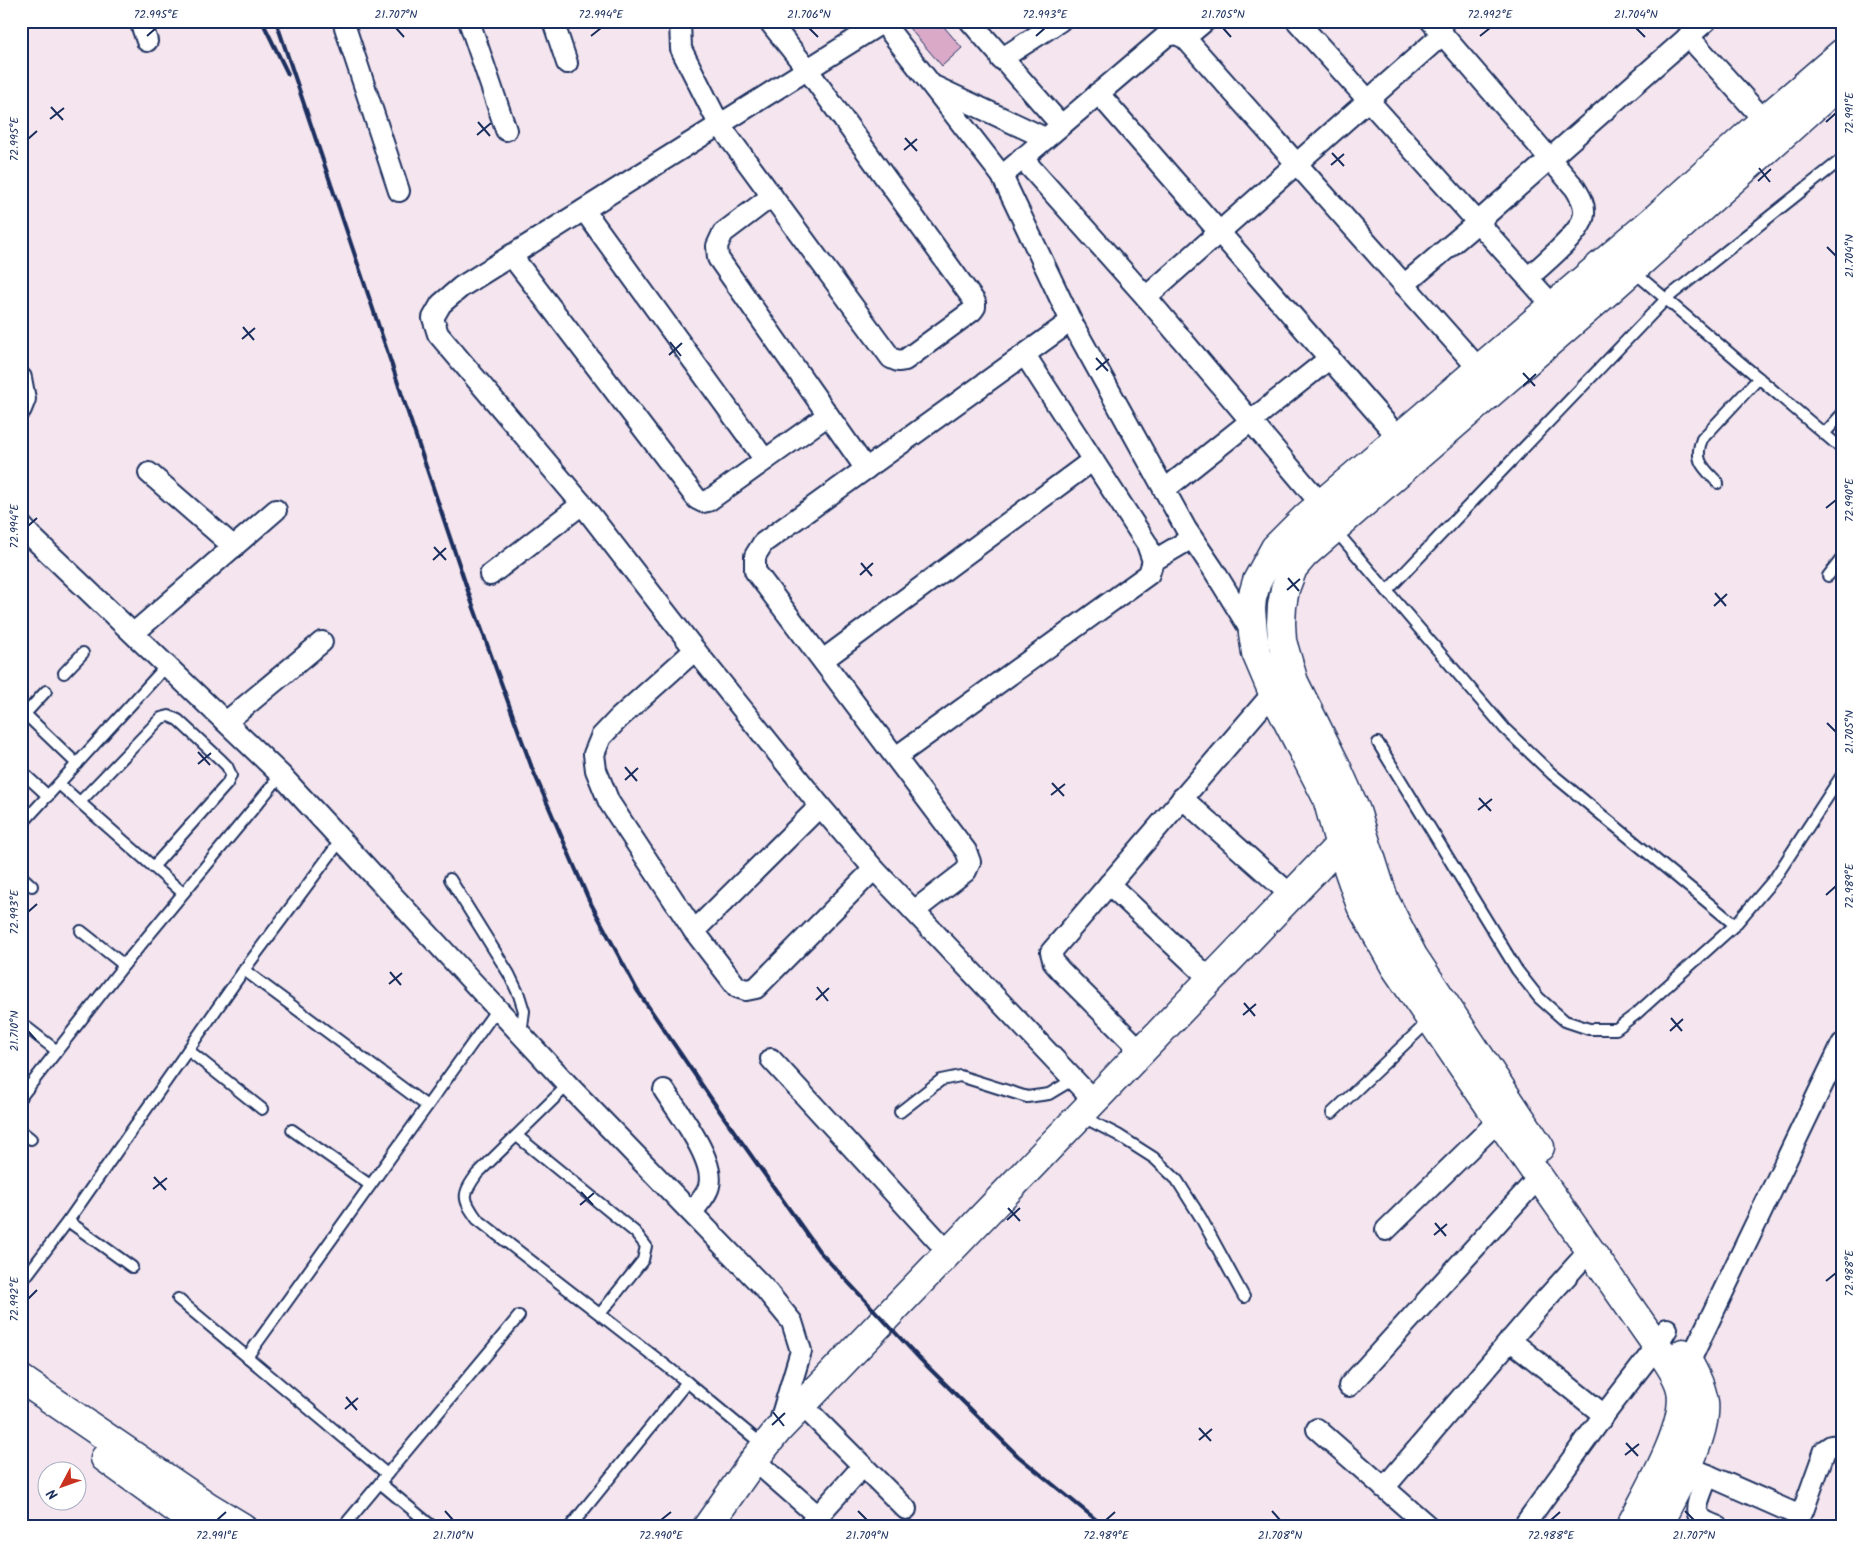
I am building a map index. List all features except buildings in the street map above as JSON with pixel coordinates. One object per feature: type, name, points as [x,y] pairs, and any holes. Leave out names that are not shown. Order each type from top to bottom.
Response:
[{"type":"main road","points":[[1662,1338],[1590,1250],[1499,1120],[1395,967],[1361,906],[1340,846],[1327,798],[1273,693],[1256,653],[1251,609],[1252,598],[1265,566],[1275,548],[1284,538],[1398,437],[1658,216],[1764,120],[1842,53]]},
{"type":"main road","points":[[1657,1527],[1697,1471],[1704,1418],[1704,1402],[1700,1387],[1684,1374],[1672,1370],[1662,1338],[1577,1202],[1413,956],[1384,899],[1356,811],[1294,682],[1286,661],[1282,641],[1282,606],[1289,579],[1298,561],[1632,270],[1842,82]]},
{"type":"main road","points":[[707,1527],[765,1446],[802,1405],[1360,824]]},
{"type":"main road","points":[[1630,1527],[1675,1436],[1682,1408],[1681,1389],[1684,1374]]},
{"type":"main road","points":[[21,1379],[209,1507],[242,1527]]},
{"type":"main road","points":[[21,1401],[201,1527]]},
{"type":"street","points":[[140,21],[147,41]]},
{"type":"street","points":[[342,21],[399,191]]},
{"type":"street","points":[[469,21],[506,130]]},
{"type":"street","points":[[553,21],[567,64]]},
{"type":"street","points":[[680,21],[681,49],[719,124],[891,358],[898,361],[905,360],[975,307],[971,297],[807,69],[769,21]]},
{"type":"street","points":[[970,21],[1001,59],[1061,125]]},
{"type":"street","points":[[1001,59],[1060,21]]},
{"type":"street","points":[[1185,38],[1205,21]]},
{"type":"street","points":[[1298,21],[1553,306]]},
{"type":"street","points":[[1404,285],[1706,21]]},
{"type":"street","points":[[1088,1109],[1074,1079],[874,869],[820,806],[695,650],[582,504],[438,334],[434,318],[441,304],[461,287],[882,22],[1002,176],[1071,321],[1192,538],[1253,633],[1286,661]]},
{"type":"street","points":[[1146,297],[1368,100],[1437,28],[1575,188],[1583,202],[1584,214],[1580,227],[1528,278]]},
{"type":"street","points":[[1002,176],[1166,36],[1176,34],[1185,38],[1479,370]]},
{"type":"street","points":[[1688,36],[1764,120]]},
{"type":"street","points":[[932,84],[1045,138]]},
{"type":"street","points":[[1098,94],[1398,437]]},
{"type":"street","points":[[1022,158],[1146,297],[1321,504]]},
{"type":"street","points":[[772,196],[723,233],[717,246],[718,258],[866,469]]},
{"type":"street","points":[[584,210],[765,460]]},
{"type":"street","points":[[511,255],[697,499],[703,502],[708,501],[828,415]]},
{"type":"street","points":[[914,911],[966,871],[970,862],[966,852],[755,570],[755,556],[763,544],[1071,321]]},
{"type":"street","points":[[896,757],[1149,574],[1153,561],[1147,544],[1025,355]]},
{"type":"street","points":[[1164,490],[1330,358]]},
{"type":"street","points":[[21,378],[25,399],[21,409]]},
{"type":"street","points":[[823,660],[1093,460]]},
{"type":"street","points":[[150,473],[234,547]]},
{"type":"street","points":[[490,576],[582,504]]},
{"type":"street","points":[[134,633],[276,510]]},
{"type":"street","points":[[21,525],[281,775],[568,1085],[766,1289],[792,1322],[800,1351],[765,1446],[813,1522],[863,1466]]},
{"type":"street","points":[[1153,561],[1192,538]]},
{"type":"street","points":[[226,722],[322,642]]},
{"type":"street","points":[[695,650],[619,718],[601,737],[594,754],[596,770],[609,802],[694,931],[737,987],[746,990],[756,988],[874,869]]},
{"type":"street","points":[[1142,1052],[1060,970],[1050,956],[1051,952],[1273,693]]},
{"type":"street","points":[[1182,798],[1292,896]]},
{"type":"street","points":[[694,931],[820,806]]},
{"type":"street","points":[[1109,884],[1211,980]]},
{"type":"street","points":[[1684,1374],[1842,1044]]},
{"type":"street","points":[[771,1058],[949,1253]]},
{"type":"street","points":[[664,1090],[703,1152],[710,1172],[709,1187],[692,1212]]},
{"type":"street","points":[[1386,1230],[1499,1120]]},
{"type":"street","points":[[1349,1386],[1539,1177]]},
{"type":"street","points":[[1384,1488],[1510,1340],[1590,1250]]},
{"type":"street","points":[[1523,1527],[1604,1414],[1662,1338]]},
{"type":"street","points":[[1510,1340],[1604,1414]]},
{"type":"street","points":[[802,1405],[906,1510]]},
{"type":"street","points":[[1317,1429],[1429,1527]]},
{"type":"street","points":[[1718,1527],[1703,1520],[1698,1515],[1697,1471],[1798,1515],[1803,1511],[1826,1450],[1831,1446],[1842,1446]]},
{"type":"lane","points":[[1387,591],[1666,299],[1842,159]]},
{"type":"lane","points":[[1632,270],[1842,449]]},
{"type":"lane","points":[[1718,483],[1701,464],[1697,450],[1702,439],[1758,378]]},
{"type":"lane","points":[[1824,434],[1842,414]]},
{"type":"lane","points":[[1335,530],[1505,729],[1552,774],[1735,924]]},
{"type":"lane","points":[[1828,576],[1842,558]]},
{"type":"lane","points":[[64,673],[84,653]]},
{"type":"lane","points":[[21,825],[167,665]]},
{"type":"lane","points":[[46,692],[23,712],[77,764]]},
{"type":"lane","points":[[80,802],[161,718],[169,716],[178,720],[227,766],[231,775],[227,784],[153,867]]},
{"type":"lane","points":[[1378,743],[1518,970],[1539,998],[1566,1021],[1589,1029],[1616,1029],[1636,1014],[1735,924],[1775,878],[1842,774]]},
{"type":"lane","points":[[21,771],[48,796]]},
{"type":"lane","points":[[21,1097],[124,965],[281,775]]},
{"type":"lane","points":[[59,784],[183,893]]},
{"type":"lane","points":[[21,1284],[68,1221],[244,970],[341,840]]},
{"type":"lane","points":[[21,876],[32,886]]},
{"type":"lane","points":[[450,879],[509,974],[519,995],[524,1011],[521,1035]]},
{"type":"lane","points":[[81,930],[124,965]]},
{"type":"lane","points":[[244,970],[427,1106]]},
{"type":"lane","points":[[247,1357],[497,1009]]},
{"type":"lane","points":[[1332,1114],[1431,1019]]},
{"type":"lane","points":[[21,1023],[57,1051]]},
{"type":"lane","points":[[188,1050],[262,1109]]},
{"type":"lane","points":[[900,1112],[942,1080],[960,1076],[1027,1097],[1049,1094],[1074,1079]]},
{"type":"lane","points":[[568,1085],[477,1174],[466,1190],[466,1204],[477,1219],[687,1382],[765,1446]]},
{"type":"lane","points":[[1088,1109],[1118,1135],[1154,1158],[1177,1180],[1201,1218],[1244,1297]]},
{"type":"lane","points":[[292,1130],[370,1185]]},
{"type":"lane","points":[[21,1131],[31,1139]]},
{"type":"lane","points":[[517,1136],[635,1232],[646,1246],[643,1260],[600,1314]]},
{"type":"lane","points":[[68,1221],[132,1267]]},
{"type":"lane","points":[[178,1300],[247,1357],[383,1478],[433,1527]]},
{"type":"lane","points":[[343,1527],[519,1316]]},
{"type":"lane","points":[[570,1527],[687,1382]]},
{"type":"railway","points":[[262,21],[288,74]]},
{"type":"railway","points":[[276,21],[471,600],[532,768],[588,898],[637,990],[819,1251],[919,1358],[1018,1456],[1105,1527]]}]
